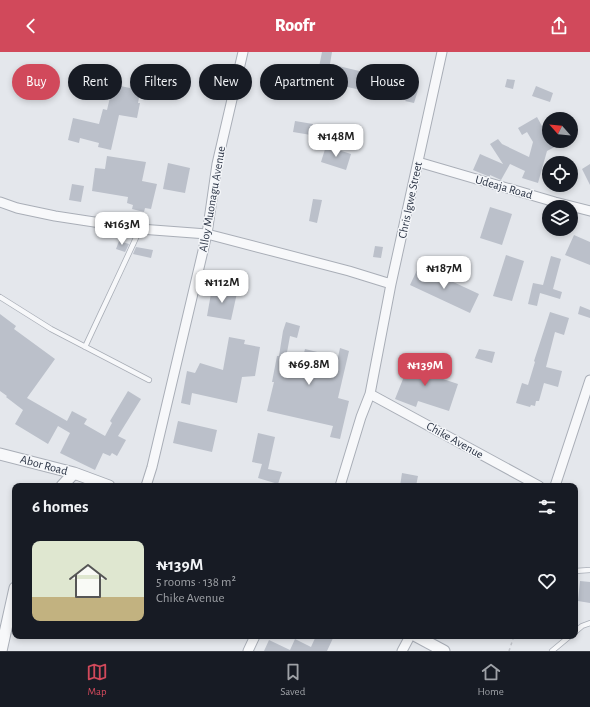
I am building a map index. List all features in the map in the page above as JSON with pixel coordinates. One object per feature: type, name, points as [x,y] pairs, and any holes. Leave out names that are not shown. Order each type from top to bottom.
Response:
[{"type":"street","name":"Alloy Muonagu Avenue","points":[[147,483],[207,234],[217,164],[243,52]]},
{"type":"street","name":"Chris Igwe Street","points":[[341,483],[361,417],[370,394],[391,284],[442,52]]},
{"type":"street","name":"Udeaja Road","points":[[418,162],[590,211]]},
{"type":"street","points":[[0,202],[18,208],[55,216],[140,229],[207,234],[349,270],[391,284]]},
{"type":"street","points":[[556,483],[590,384]]},
{"type":"street","name":"Chike Avenue","points":[[370,394],[533,483]]},
{"type":"street","name":"Abor Road","points":[[0,454],[74,473],[101,483]]},
{"type":"street","points":[[65,483],[74,473]]},
{"type":"street","points":[[0,651],[12,601]]},
{"type":"street","points":[[248,651],[254,639]]},
{"type":"street","points":[[402,651],[408,639]]},
{"type":"street","points":[[422,639],[444,651]]},
{"type":"lane","points":[[85,347],[140,229]]},
{"type":"lane","points":[[0,297],[51,329],[148,380]]},
{"type":"lane","points":[[578,571],[590,570]]},
{"type":"lane","points":[[578,629],[590,623]]},
{"type":"lane","points":[[552,651],[566,639]]},
{"type":"path","points":[[509,651],[513,639]]},
{"type":"building","points":[[322,52],[332,52],[330,64],[320,64]]},
{"type":"building","points":[[348,68],[356,70],[356,89],[348,87]]},
{"type":"building","points":[[507,79],[515,80],[513,89],[505,87]]},
{"type":"building","points":[[122,86],[130,88],[130,100],[139,100],[138,103],[140,103],[137,118],[119,115],[111,150],[98,147],[99,143],[80,138],[79,143],[68,140],[73,118],[99,124],[103,109],[107,110],[109,100],[122,100]]},
{"type":"building","points":[[536,86],[553,93],[550,102],[532,96]]},
{"type":"building","points":[[406,100],[415,100],[414,103],[405,101]]},
{"type":"building","points":[[537,117],[542,126],[542,148],[553,148],[547,151],[546,156],[542,156],[542,169],[538,183],[522,178],[525,171],[510,164],[501,180],[473,170],[480,154],[503,164],[490,144],[498,139],[502,144],[529,157],[533,142],[527,132],[522,135],[518,128]]},
{"type":"building","points":[[295,121],[313,124],[311,135],[293,132]]},
{"type":"building","points":[[326,146],[351,154],[346,170],[321,162]]},
{"type":"building","points":[[107,156],[146,162],[142,181],[157,184],[151,209],[145,208],[144,212],[132,209],[133,205],[127,203],[128,197],[92,191],[95,168],[105,169]]},
{"type":"building","points":[[168,163],[190,168],[185,193],[163,189]]},
{"type":"building","points":[[590,164],[590,185],[582,169]]},
{"type":"building","points":[[72,184],[84,186],[81,202],[69,200]]},
{"type":"building","points":[[313,199],[322,200],[317,223],[309,221]]},
{"type":"building","points":[[490,207],[512,214],[502,245],[480,238]]},
{"type":"building","points":[[574,236],[590,242],[590,265],[565,255]]},
{"type":"building","points":[[119,241],[129,244],[125,252],[116,249]]},
{"type":"building","points":[[375,246],[383,247],[381,258],[373,257]]},
{"type":"building","points":[[136,247],[153,250],[151,258],[133,254]]},
{"type":"building","points":[[506,255],[524,261],[512,301],[493,296]]},
{"type":"building","points":[[551,256],[561,259],[553,289],[562,292],[560,299],[540,293],[537,306],[528,304],[533,283],[543,285]]},
{"type":"building","points":[[419,266],[479,294],[470,313],[410,285]]},
{"type":"building","points":[[212,288],[237,293],[231,320],[207,316]]},
{"type":"building","points":[[580,306],[590,310],[590,318],[578,314]]},
{"type":"building","points":[[550,312],[569,318],[564,335],[555,332],[546,367],[562,371],[558,387],[544,383],[539,401],[536,401],[535,406],[531,405],[530,407],[516,403],[522,383],[528,385]]},
{"type":"building","points":[[0,314],[16,326],[14,329],[55,359],[27,398],[67,421],[72,411],[87,419],[84,424],[105,436],[112,423],[110,421],[128,391],[141,399],[118,436],[126,440],[117,456],[112,453],[110,456],[103,453],[95,470],[60,453],[70,433],[58,426],[48,444],[15,424],[23,410],[0,391]]},
{"type":"building","points":[[286,322],[300,326],[297,338],[290,336],[286,358],[302,361],[305,349],[338,357],[340,348],[349,351],[338,398],[349,401],[340,439],[330,437],[333,426],[267,411],[274,382],[272,382],[277,356],[279,356]]},
{"type":"building","points":[[229,337],[245,340],[244,344],[260,347],[255,376],[242,377],[237,403],[192,393],[190,405],[181,403],[187,371],[195,373],[200,363],[223,370]]},
{"type":"building","points":[[479,349],[495,352],[492,363],[475,358]]},
{"type":"building","points":[[410,357],[431,366],[428,374],[458,384],[449,411],[418,401],[416,407],[395,399],[405,374],[403,373]]},
{"type":"building","points":[[178,421],[217,430],[212,452],[173,443]]},
{"type":"building","points":[[258,433],[275,437],[268,469],[282,472],[278,483],[258,478],[262,464],[252,462]]},
{"type":"building","points":[[402,473],[418,476],[417,483],[400,483]]},
{"type":"building","points":[[580,581],[590,582],[590,603],[578,601]]},
{"type":"building","points":[[295,639],[311,647],[315,639],[333,639],[327,651],[264,651],[269,640],[290,650]]}]
